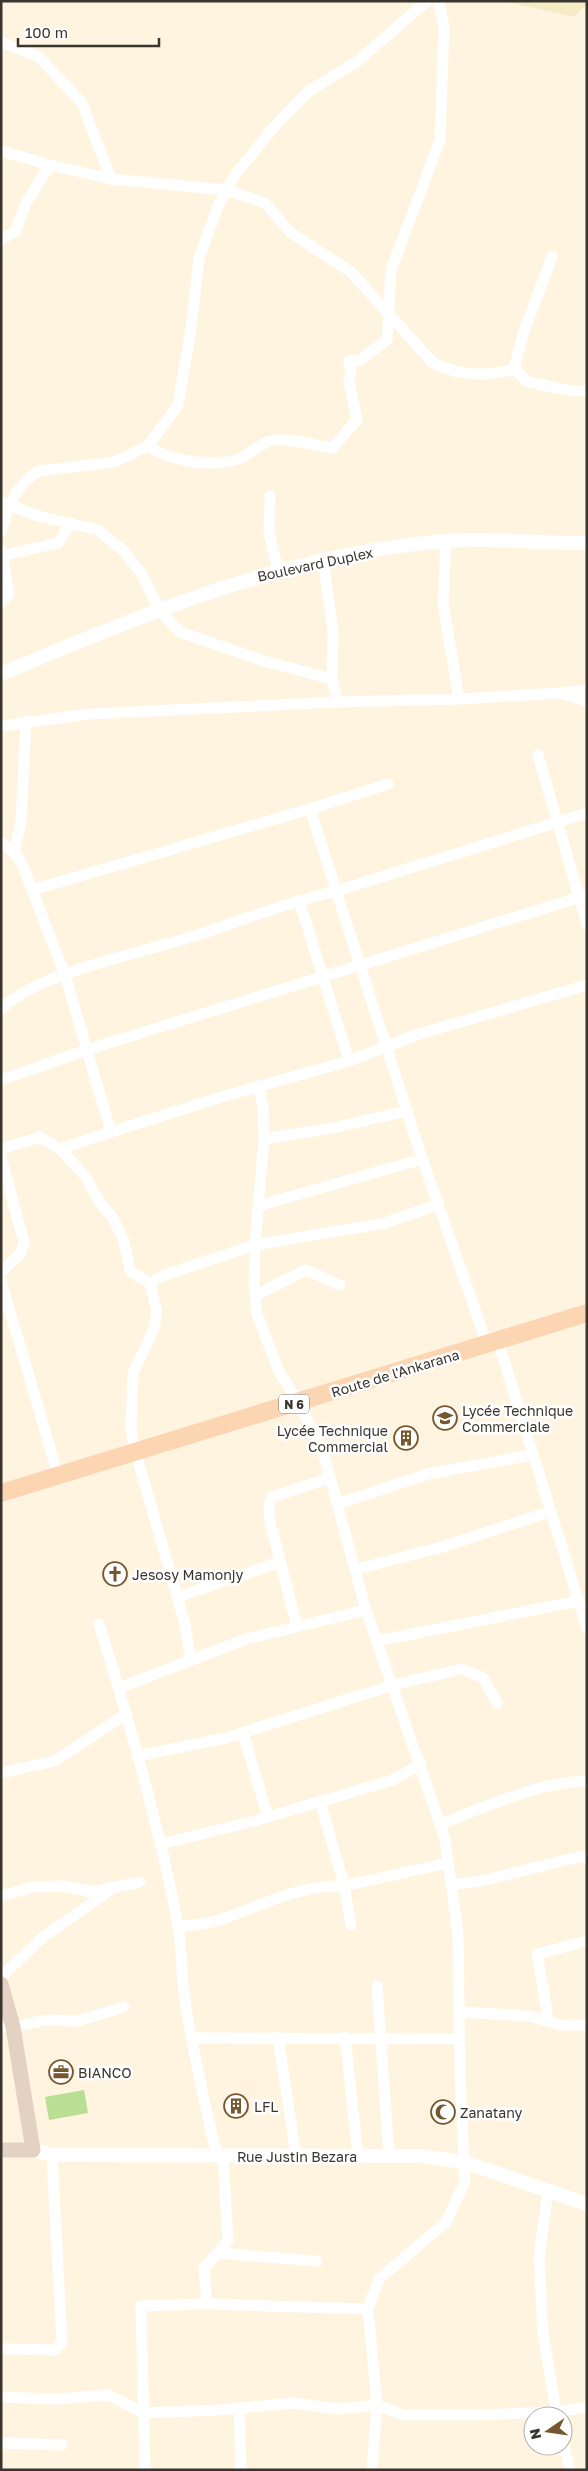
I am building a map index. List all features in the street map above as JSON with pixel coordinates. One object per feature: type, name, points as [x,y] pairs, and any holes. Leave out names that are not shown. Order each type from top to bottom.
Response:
[{"type":"main road","name":"Route de l'Ankarana","points":[[1,1493],[135,1450],[492,1343],[587,1312]]},
{"type":"main road","points":[[1,1984],[7,2026],[33,2150]]},
{"type":"main road","name":"Rue Justin Bezara","points":[[1,2150],[33,2150]]},
{"type":"street","points":[[1,532],[5,503],[30,476],[39,471],[114,462],[148,446],[178,405],[191,328],[199,258],[218,206],[235,176],[273,128],[309,91],[358,61],[427,1]]},
{"type":"street","points":[[148,446],[162,455],[191,462],[240,459],[271,441],[332,448],[357,420],[349,382],[351,373],[349,361],[359,360],[387,340],[387,312],[391,270],[440,140],[444,26],[438,1]]},
{"type":"street","points":[[1,42],[39,58],[82,103],[111,179]]},
{"type":"street","points":[[1,151],[111,179],[227,190],[265,203],[291,233],[351,272],[433,363],[449,370],[471,375],[493,375],[514,369]]},
{"type":"street","points":[[1,239],[15,232],[26,203],[50,165]]},
{"type":"street","points":[[514,369],[524,331],[552,257]]},
{"type":"street","points":[[514,369],[528,382],[572,391],[587,391]]},
{"type":"street","points":[[270,496],[269,532],[278,571]]},
{"type":"street","points":[[5,503],[38,516],[98,530],[124,551],[141,573],[160,611],[180,632],[197,640],[264,661],[332,679]]},
{"type":"street","points":[[1,602],[9,594],[2,554],[58,543],[71,523]]},
{"type":"street","name":"Boulevard Duplex","points":[[1,674],[108,629],[250,578],[322,560],[446,541],[506,539],[587,543]]},
{"type":"street","points":[[446,541],[443,602],[460,699]]},
{"type":"street","points":[[322,560],[333,630],[332,679],[338,702]]},
{"type":"street","points":[[1,726],[26,721],[89,714],[338,702],[460,699],[587,691]]},
{"type":"street","points":[[561,693],[587,701]]},
{"type":"street","points":[[14,852],[21,822],[26,721]]},
{"type":"street","points":[[538,755],[556,822],[583,897],[587,924]]},
{"type":"street","points":[[32,890],[310,809],[388,784]]},
{"type":"street","points":[[310,809],[438,1204],[492,1343],[532,1455],[587,1628]]},
{"type":"street","points":[[1,1009],[6,1000],[65,975],[188,938],[299,900],[336,891],[587,813]]},
{"type":"street","points":[[1,842],[14,852],[22,864],[65,975],[111,1132]]},
{"type":"street","points":[[1,1080],[86,1050],[583,897]]},
{"type":"street","points":[[299,900],[349,1061]]},
{"type":"street","points":[[60,1148],[259,1086],[349,1061],[418,1034],[587,985]]},
{"type":"street","points":[[259,1086],[263,1107],[264,1139],[256,1245],[257,1314],[279,1372],[299,1402],[325,1459],[357,1569],[366,1610],[421,1764],[445,1839],[458,1933],[459,2039],[465,2182],[446,2222],[379,2279],[368,2309],[377,2405],[372,2470]]},
{"type":"street","points":[[264,1139],[337,1127],[407,1111]]},
{"type":"street","points":[[1,1149],[40,1137],[60,1148],[85,1176],[114,1220],[123,1239],[131,1272],[150,1283],[157,1312],[154,1329],[134,1373],[131,1429],[135,1450],[178,1597],[191,1660]]},
{"type":"street","points":[[1,1158],[24,1242],[20,1254],[1,1272]]},
{"type":"street","points":[[258,1206],[423,1159]]},
{"type":"street","points":[[150,1283],[162,1276],[256,1245],[385,1223],[438,1204]]},
{"type":"street","points":[[256,1295],[306,1270],[340,1285]]},
{"type":"street","points":[[1,1281],[58,1475]]},
{"type":"street","points":[[338,1504],[428,1474],[532,1455]]},
{"type":"street","points":[[297,1626],[270,1522],[269,1506],[272,1497],[330,1478]]},
{"type":"street","points":[[357,1569],[442,1547],[549,1512]]},
{"type":"street","points":[[178,1597],[280,1562]]},
{"type":"street","points":[[377,1641],[578,1601]]},
{"type":"street","points":[[119,1688],[246,1639],[366,1610]]},
{"type":"street","points":[[99,1624],[119,1688],[161,1844],[178,1928],[182,1980],[191,2038],[215,2148],[223,2156],[228,2241],[204,2268],[207,2304]]},
{"type":"street","points":[[137,1756],[243,1733],[393,1685],[462,1669],[483,1678],[498,1703]]},
{"type":"street","points":[[1,1773],[54,1761],[126,1714]]},
{"type":"street","points":[[243,1733],[268,1817]]},
{"type":"street","points":[[161,1844],[268,1817],[393,1780],[421,1764]]},
{"type":"street","points":[[440,1824],[534,1790],[571,1781],[587,1781]]},
{"type":"street","points":[[320,1801],[344,1886],[351,1925]]},
{"type":"street","points":[[452,1885],[481,1882],[585,1857]]},
{"type":"street","points":[[178,1928],[216,1921],[254,1906],[327,1885],[344,1886],[448,1863]]},
{"type":"street","points":[[1,1896],[32,1887],[64,1886],[92,1892],[111,1890],[140,1882]]},
{"type":"street","points":[[1,1977],[43,1938],[111,1890]]},
{"type":"street","points":[[545,2020],[547,2010],[536,1954],[587,1941]]},
{"type":"street","points":[[377,1986],[389,2156]]},
{"type":"street","points":[[7,2026],[45,2020],[78,2021],[124,2007]]},
{"type":"street","points":[[459,2012],[530,2016],[561,2025],[587,2025]]},
{"type":"street","points":[[278,2037],[296,2156]]},
{"type":"street","points":[[191,2038],[459,2039]]},
{"type":"street","points":[[345,2038],[358,2156]]},
{"type":"street","name":"Rue Justin Bezara","points":[[33,2150],[52,2155],[420,2156],[464,2162],[587,2204]]},
{"type":"street","points":[[1,2350],[55,2350],[62,2344],[52,2155]]},
{"type":"street","points":[[548,2190],[539,2256],[543,2333],[556,2406]]},
{"type":"street","points":[[217,2253],[318,2261]]},
{"type":"street","points":[[145,2470],[141,2306],[207,2304],[368,2309]]},
{"type":"street","points":[[1,2397],[56,2399],[110,2395],[144,2413],[239,2408],[294,2402],[338,2409],[377,2405],[404,2415],[523,2415]]},
{"type":"street","points":[[573,2410],[587,2407]]},
{"type":"street","points":[[239,2408],[241,2470]]},
{"type":"street","points":[[1,2443],[62,2445]]},
{"type":"street","points":[[567,2456],[570,2470]]},
{"type":"green space","points":[[84,2090],[88,2113],[49,2120],[45,2097]]},
{"type":"sand","points":[[502,1],[586,1],[587,4],[574,17]]},
{"type":"place","name":"Lycée Technique Commerciale","points":[[445,1418]]},
{"type":"place","name":"Lycée Technique Commercial","points":[[406,1438]]},
{"type":"place","name":"Jesosy Mamonjy","points":[[115,1574]]},
{"type":"place","name":"BIANCO","points":[[61,2072]]},
{"type":"place","name":"LFL","points":[[236,2106]]},
{"type":"place","name":"Zanatany","points":[[443,2112]]}]
